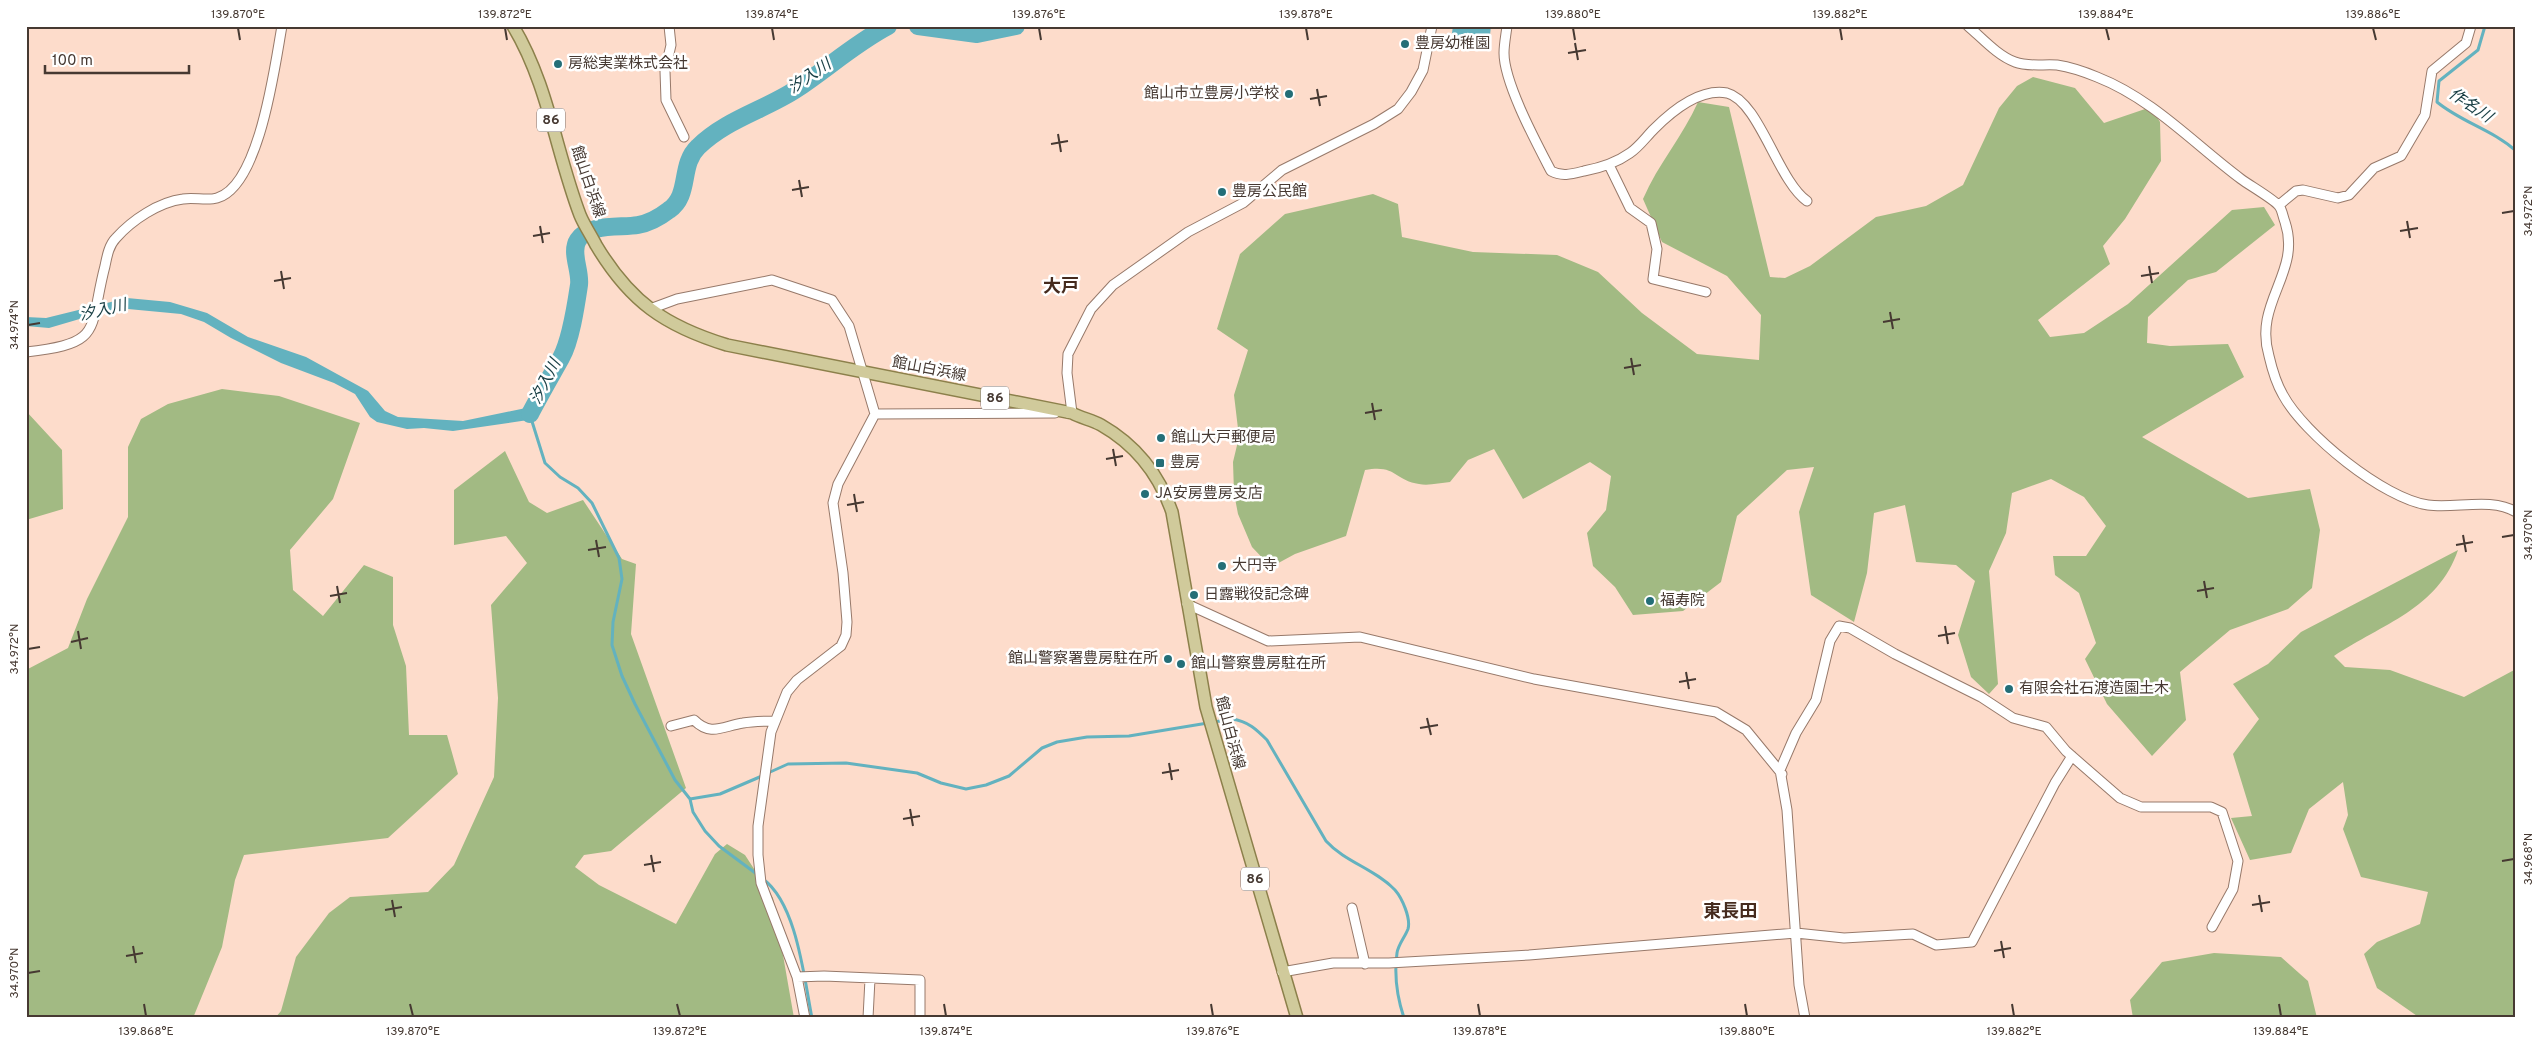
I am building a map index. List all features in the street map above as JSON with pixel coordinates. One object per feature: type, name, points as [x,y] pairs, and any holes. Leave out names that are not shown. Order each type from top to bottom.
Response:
[{"type":"main road","name":"館山白浜線","points":[[513,26],[534,65],[580,216],[606,262],[634,295],[650,310],[690,333],[727,345],[1072,413],[1100,425],[1117,435],[1146,461],[1157,477],[1172,512],[1187,604],[1214,740],[1297,1018]]},
{"type":"street","points":[[26,352],[55,348],[80,340],[92,328],[109,250],[114,239],[128,226],[158,208],[183,199],[217,198],[228,192],[238,182],[249,163],[265,118],[282,26]]},
{"type":"street","points":[[669,26],[671,45],[665,71],[666,100],[684,137]]},
{"type":"street","points":[[875,414],[1072,413],[1067,373],[1068,354],[1091,309],[1112,286],[1188,232],[1243,203],[1282,170],[1374,124],[1398,109],[1423,70],[1432,26]]},
{"type":"street","points":[[1508,26],[1504,55],[1508,75],[1525,120],[1550,171],[1569,175],[1609,165],[1631,153],[1655,127],[1688,101],[1714,93],[1727,93],[1738,99],[1761,128],[1793,188],[1807,201]]},
{"type":"street","points":[[1968,26],[2013,62],[2066,67],[2096,76],[2129,90],[2228,170],[2279,205],[2288,233],[2289,254],[2267,311],[2265,332],[2273,370],[2282,394],[2295,414],[2318,438],[2374,482],[2400,496],[2428,505],[2503,507],[2516,512]]},
{"type":"street","points":[[2279,205],[2296,191],[2303,190],[2338,198],[2349,195],[2374,168],[2401,156],[2425,115],[2432,71],[2466,43],[2471,26]]},
{"type":"street","points":[[1609,165],[1630,208],[1651,223],[1657,249],[1653,278],[1706,292]]},
{"type":"street","points":[[650,310],[677,299],[772,280],[832,300],[849,326],[875,414],[838,484],[833,503],[844,573],[846,635],[841,646],[833,655],[797,680],[787,692],[775,721],[766,763],[758,826],[761,883],[799,977],[806,1018]]},
{"type":"street","points":[[1187,604],[1268,641],[1360,637],[1534,678],[1716,712],[1746,730],[1782,774]]},
{"type":"street","points":[[1806,1018],[1799,985],[1796,932],[1782,774],[1780,770],[1796,733],[1816,700],[1830,641],[1839,626],[1850,628],[1895,654],[1981,698],[2013,718],[2046,726],[2072,756],[2120,798],[2141,807],[2211,807],[2222,812],[2233,852],[2238,861],[2233,889],[2212,926]]},
{"type":"street","points":[[671,726],[694,720],[702,728],[716,730],[742,723],[775,721]]},
{"type":"street","points":[[1282,972],[1332,963],[1405,963],[1529,955],[1796,932],[1844,938],[1913,934],[1936,945],[1972,942],[2055,783],[2072,756]]},
{"type":"street","points":[[1352,908],[1364,964]]},
{"type":"street","points":[[799,977],[920,980],[920,1018]]},
{"type":"street","points":[[868,1018],[870,978]]},
{"type":"green space","points":[[2033,77],[2075,88],[2104,123],[2151,107],[2160,122],[2161,161],[2125,219],[2103,246],[2110,264],[2038,320],[2050,337],[2084,333],[2128,304],[2232,210],[2264,207],[2275,225],[2216,272],[2188,280],[2148,317],[2147,343],[2170,346],[2228,344],[2244,377],[2142,437],[2248,498],[2310,489],[2320,530],[2312,588],[2288,609],[2230,630],[2180,672],[2186,720],[2152,756],[2107,704],[2085,659],[2096,643],[2079,593],[2055,575],[2053,556],[2086,556],[2106,526],[2084,497],[2051,479],[2012,493],[2006,533],[1989,571],[1998,684],[1989,694],[1971,677],[1958,635],[1975,581],[1956,565],[1916,562],[1905,505],[1874,513],[1867,573],[1854,622],[1811,595],[1799,512],[1814,467],[1787,470],[1737,516],[1721,582],[1683,611],[1633,615],[1615,587],[1593,566],[1587,533],[1606,510],[1611,476],[1590,462],[1523,499],[1494,449],[1468,460],[1450,482],[1423,485],[1411,482],[1383,469],[1365,470],[1346,536],[1295,554],[1271,567],[1252,547],[1238,514],[1234,493],[1233,462],[1239,437],[1234,395],[1248,350],[1217,329],[1240,254],[1285,214],[1373,194],[1398,204],[1402,237],[1473,252],[1557,255],[1598,272],[1642,313],[1697,354],[1759,360],[1761,315],[1727,276],[1662,242],[1643,199],[1698,102],[1729,107],[1770,277],[1785,278],[1810,266],[1876,217],[1926,206],[1963,185],[1999,108],[2017,86]]},
{"type":"green space","points":[[222,389],[279,396],[360,423],[333,499],[290,550],[293,590],[323,616],[364,565],[393,577],[393,625],[406,666],[409,735],[447,735],[458,774],[388,838],[244,855],[235,880],[222,947],[193,1018],[26,1018],[26,670],[68,648],[87,599],[128,517],[128,447],[141,419],[168,404]]},
{"type":"green space","points":[[26,411],[62,450],[63,509],[26,520]]},
{"type":"green space","points":[[505,451],[529,502],[547,513],[583,500],[622,559],[636,564],[631,634],[686,788],[611,851],[584,855],[575,867],[599,885],[676,924],[715,854],[727,844],[745,855],[773,898],[794,1018],[275,1018],[281,1011],[296,957],[329,913],[350,897],[428,892],[454,865],[494,777],[498,698],[491,605],[527,563],[506,536],[454,545],[454,490]]},
{"type":"green space","points":[[2458,550],[2449,570],[2437,587],[2423,601],[2389,624],[2334,656],[2345,667],[2390,670],[2464,697],[2516,669],[2516,1018],[2420,1018],[2377,988],[2364,954],[2377,942],[2420,924],[2428,892],[2361,877],[2343,829],[2348,815],[2343,782],[2309,809],[2291,853],[2250,860],[2231,818],[2252,816],[2233,754],[2259,719],[2233,684],[2268,664],[2301,632]]},
{"type":"green space","points":[[2214,953],[2281,957],[2308,981],[2317,1018],[2133,1018],[2130,1000],[2162,962]]},
{"type":"water","points":[[1453,26],[1491,26],[1489,44],[1451,40]]},
{"type":"water","points":[[127,298],[170,302],[207,313],[248,337],[306,357],[368,391],[385,411],[398,417],[463,421],[526,408],[540,394],[539,403],[528,420],[453,431],[424,428],[407,429],[377,422],[370,417],[355,394],[334,383],[281,363],[204,322],[181,314],[128,309],[100,313],[49,328],[26,326],[26,317],[46,318]]},
{"type":"waterway","name":"汐入川","points":[[530,414],[565,351],[575,312],[579,285],[579,274],[575,256],[578,240],[590,231],[606,227],[642,224],[666,213],[676,204],[680,196],[689,162],[692,154],[698,147],[732,122],[771,104],[795,90],[888,26]]},
{"type":"waterway","name":"汐入川","points":[[918,26],[977,34],[1016,26]]},
{"type":"waterway","name":"作名川","points":[[2485,26],[2478,50],[2439,81],[2437,102],[2456,115],[2497,137],[2516,151]]},
{"type":"waterway","points":[[530,415],[545,463],[560,477],[578,488],[592,503],[619,558],[622,579],[613,622],[612,645],[622,676],[635,704],[675,780],[690,799],[693,812],[705,831],[719,846],[758,875]]},
{"type":"waterway","points":[[768,773],[788,764],[846,763],[917,773],[941,783],[966,789],[986,785],[1009,776],[1042,748],[1057,742],[1087,737],[1129,736],[1232,719],[1243,722],[1256,729],[1267,740],[1326,841],[1342,855],[1378,876],[1395,890],[1400,898],[1409,924],[1400,944],[1396,961],[1397,986],[1404,1018]]},
{"type":"waterway","points":[[690,799],[720,794],[762,776]]},
{"type":"waterway","points":[[763,879],[775,891],[791,923],[802,963],[812,1018]]},
{"type":"place","name":"豊房幼稚園","points":[[1405,44]]},
{"type":"place","name":"房総実業株式会社","points":[[558,64]]},
{"type":"place","name":"館山市立豊房小学校","points":[[1289,94]]},
{"type":"place","name":"豊房公民館","points":[[1222,192]]},
{"type":"place","name":"館山大戸郵便局","points":[[1161,438]]},
{"type":"place","name":"豊房","points":[[1160,463]]},
{"type":"place","name":"JA安房豊房支店","points":[[1145,494]]},
{"type":"place","name":"大円寺","points":[[1222,566]]},
{"type":"place","name":"日露戦役記念碑","points":[[1194,595]]},
{"type":"place","name":"福寿院","points":[[1650,601]]},
{"type":"place","name":"館山警察署豊房駐在所","points":[[1168,659]]},
{"type":"place","name":"館山警察豊房駐在所","points":[[1181,664]]},
{"type":"place","name":"有限会社石渡造園土木","points":[[2009,689]]},
{"type":"district","name":"大戸","points":[[1061,287]]},
{"type":"district","name":"東長田","points":[[1730,912]]}]
